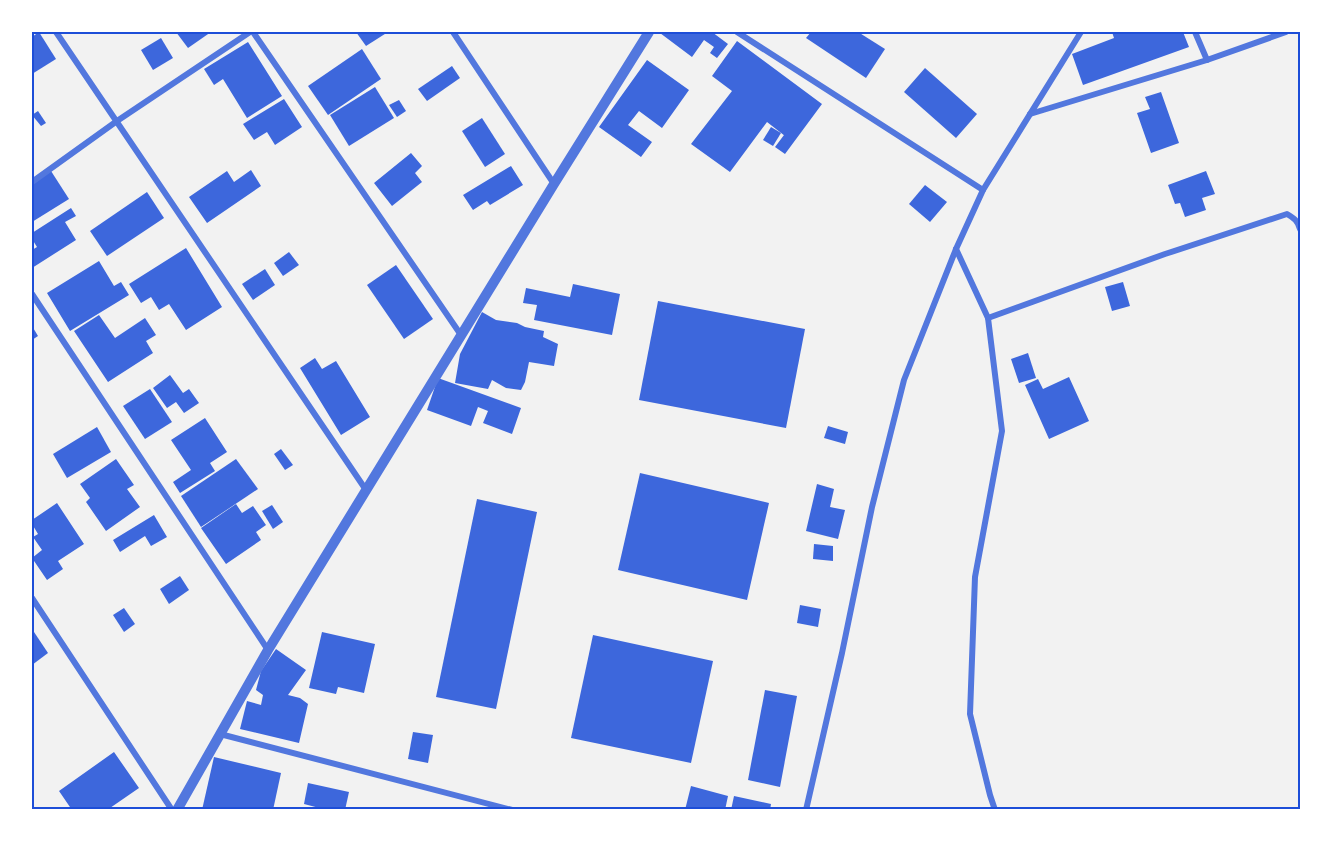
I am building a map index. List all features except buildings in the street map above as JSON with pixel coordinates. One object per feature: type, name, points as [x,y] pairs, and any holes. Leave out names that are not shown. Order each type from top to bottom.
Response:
[{"type":"street","points":[[56,32],[366,490]]},
{"type":"street","points":[[32,182],[117,121],[252,32],[461,335]]},
{"type":"street","points":[[453,32],[554,184]]},
{"type":"street","points":[[32,598],[174,810],[268,650],[650,32]]},
{"type":"street","points":[[738,32],[982,190]]},
{"type":"street","points":[[806,810],[872,507],[903,380],[982,190],[1081,32]]},
{"type":"street","points":[[1195,32],[1207,60]]},
{"type":"street","points":[[1029,114],[1207,60],[1286,32]]},
{"type":"street","points":[[988,318],[1165,254],[1287,214],[1293,217],[1300,229]]},
{"type":"street","points":[[956,249],[988,318],[1002,431],[975,577],[970,714],[990,795],[996,810]]},
{"type":"street","points":[[32,294],[268,650]]},
{"type":"street","points":[[220,734],[512,810]]}]
